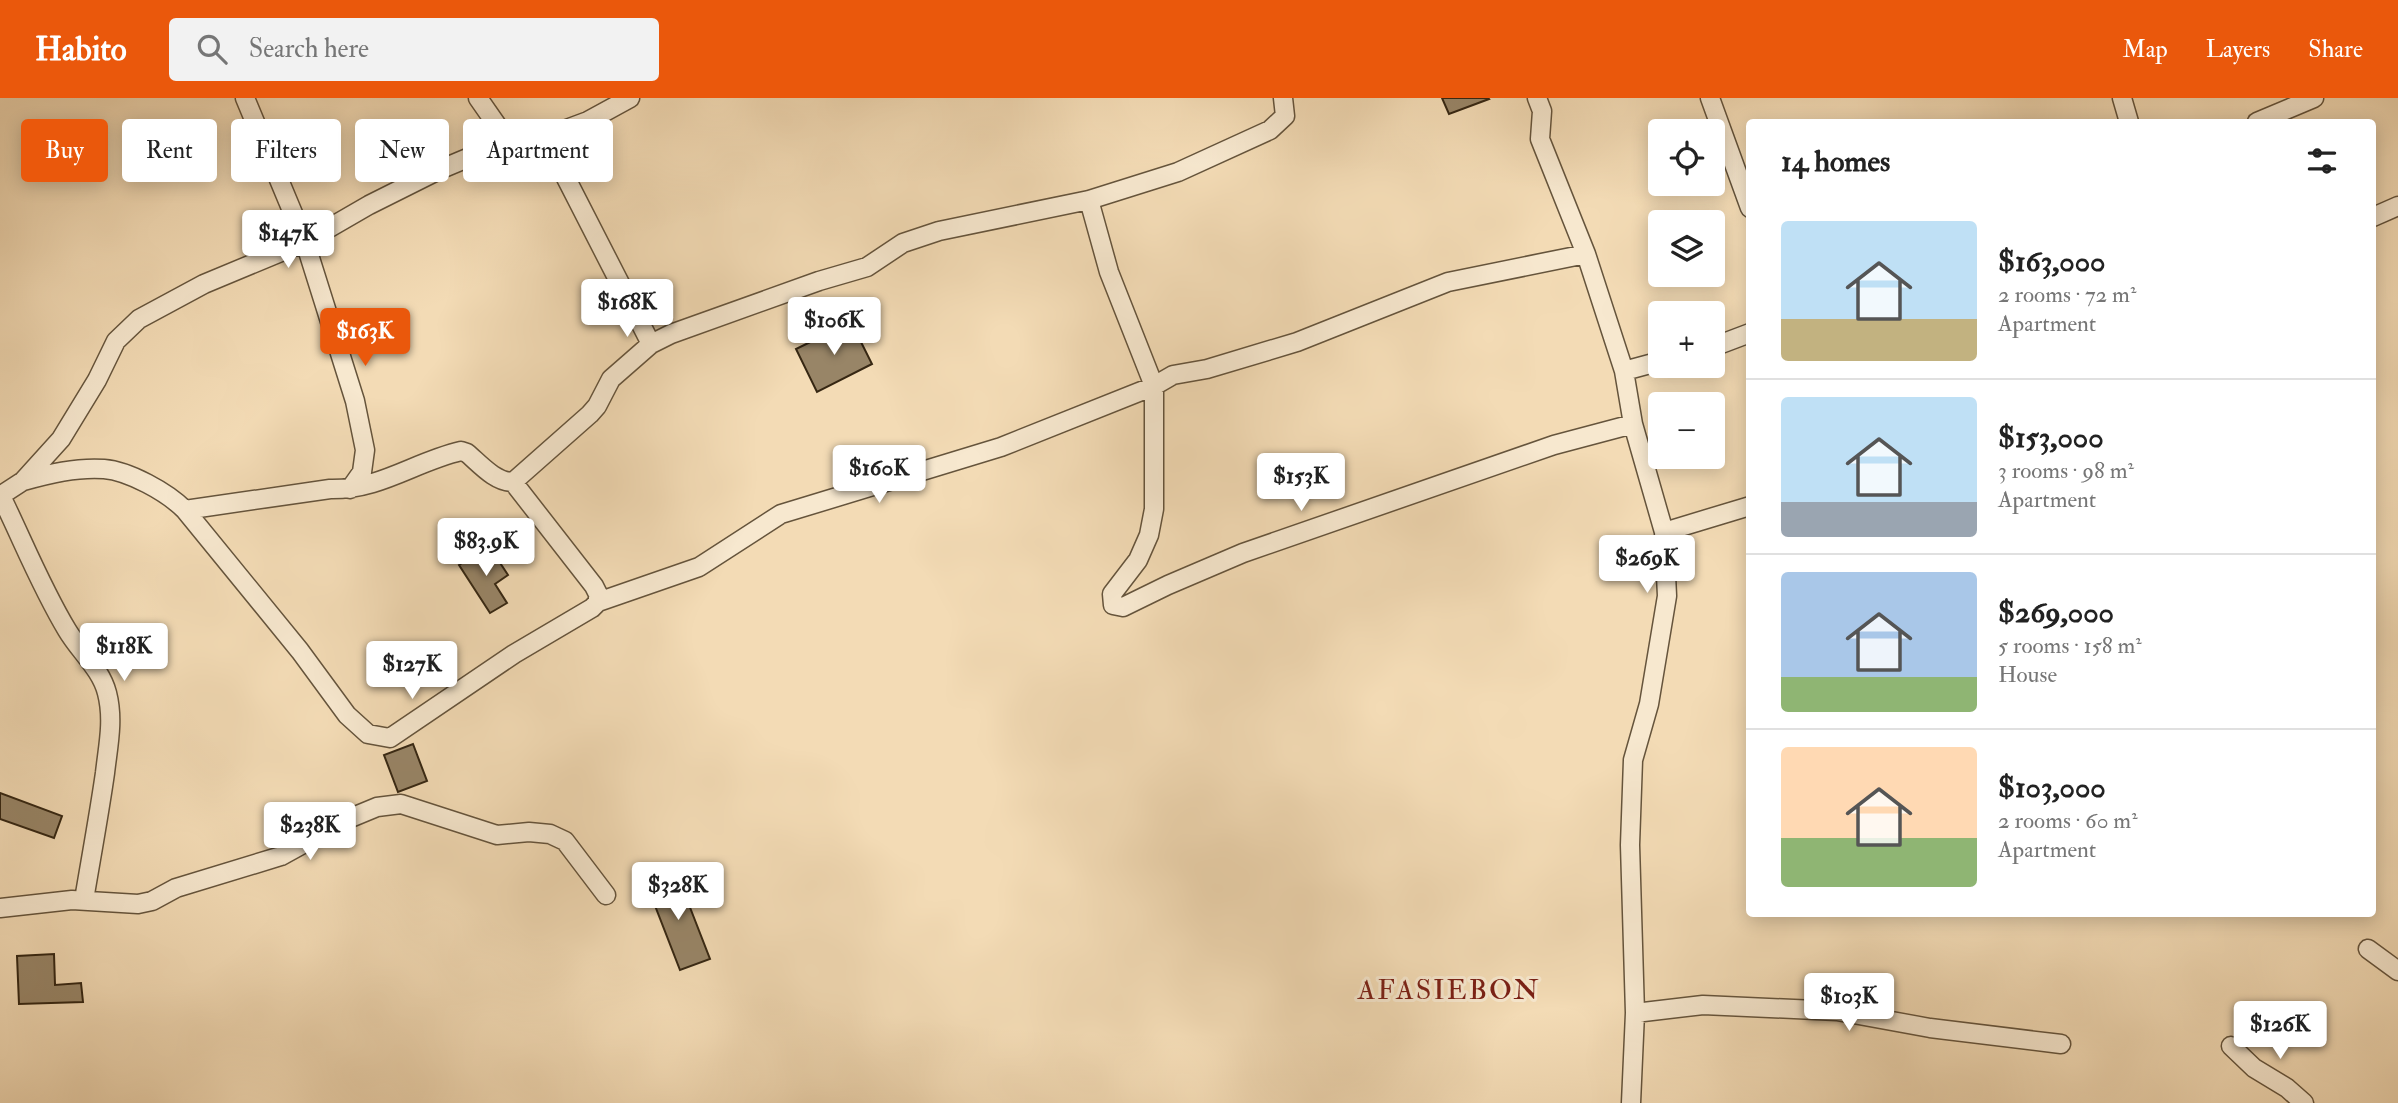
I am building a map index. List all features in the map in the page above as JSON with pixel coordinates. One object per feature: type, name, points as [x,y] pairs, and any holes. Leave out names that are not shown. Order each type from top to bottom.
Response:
[{"type":"street","points":[[245,98],[305,242],[355,401],[365,450],[362,472],[351,489]]},
{"type":"street","points":[[478,98],[493,119]]},
{"type":"street","points":[[592,119],[630,98]]},
{"type":"street","points":[[513,482],[590,414],[611,379],[651,344],[721,315],[867,267],[903,243],[939,231],[1089,200],[1178,173],[1270,130],[1285,116],[1283,98]]},
{"type":"street","points":[[1537,98],[1542,111],[1541,139],[1586,254],[1624,371],[1633,424],[1664,532],[1667,596],[1649,704],[1633,760],[1630,845],[1635,1013],[1631,1103]]},
{"type":"street","points":[[1710,98],[1746,197]]},
{"type":"street","points":[[2122,98],[2128,119]]},
{"type":"street","points":[[2264,119],[2314,98]]},
{"type":"street","points":[[84,900],[112,717],[101,674],[68,630],[28,558],[0,496],[23,481],[61,439],[97,380],[116,341],[139,319],[204,284],[305,242],[369,205],[463,160]]},
{"type":"street","points":[[568,182],[651,344]]},
{"type":"street","points":[[1089,200],[1109,272],[1154,386],[1154,509],[1149,535],[1138,560],[1112,594],[1113,605],[1123,607],[1243,553],[1530,453],[1633,424]]},
{"type":"street","points":[[2376,217],[2398,206]]},
{"type":"street","points":[[23,481],[51,473],[106,469],[143,482],[173,499],[185,510],[300,651],[347,715],[368,733],[390,738],[514,654],[598,602],[699,567],[781,514],[1002,447],[1154,386],[1173,375],[1207,369],[1297,342],[1448,282],[1586,254]]},
{"type":"street","points":[[1725,342],[1746,335]]},
{"type":"street","points":[[1624,371],[1648,365]]},
{"type":"street","points":[[185,510],[368,486],[461,451],[498,479],[513,482],[594,586],[598,593],[598,602]]},
{"type":"street","points":[[1664,532],[1746,507]]},
{"type":"street","points":[[0,908],[84,900],[138,904],[152,901],[176,888],[281,856],[348,819],[377,807],[401,804],[497,835],[529,832],[550,834],[565,841],[606,895]]},
{"type":"street","points":[[2368,949],[2398,971]]},
{"type":"street","points":[[1635,1013],[1703,1005],[1826,1010],[1930,1028],[2061,1044]]},
{"type":"street","points":[[2231,1046],[2254,1068],[2287,1088],[2304,1103]]},
{"type":"building","points":[[1442,98],[1488,98],[1489,99],[1449,114]]},
{"type":"building","points":[[851,322],[872,364],[817,392],[796,349]]},
{"type":"building","points":[[489,546],[508,575],[495,584],[507,603],[490,613],[459,565]]},
{"type":"building","points":[[413,744],[427,781],[398,792],[384,755]]},
{"type":"building","points":[[0,793],[62,816],[54,838],[0,819]]},
{"type":"building","points":[[677,874],[710,959],[680,970],[647,885]]},
{"type":"building","points":[[54,954],[55,985],[81,983],[83,1002],[19,1004],[17,956]]},
{"type":"district","name":"AFASIEBON","points":[[1449,990]]}]
